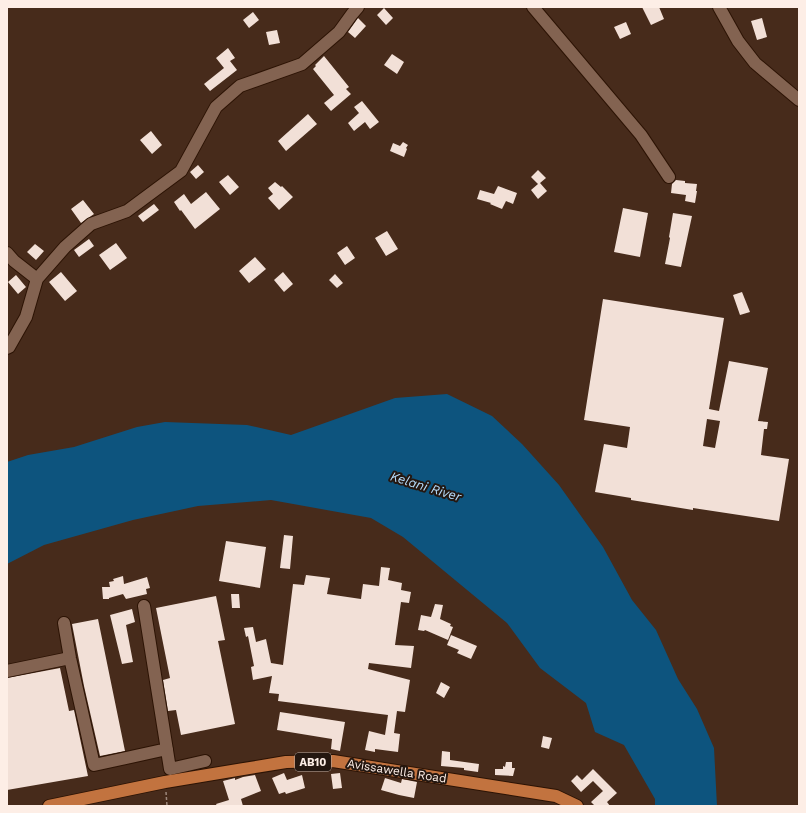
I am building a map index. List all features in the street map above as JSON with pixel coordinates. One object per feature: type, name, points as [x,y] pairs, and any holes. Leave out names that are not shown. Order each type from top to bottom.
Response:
[{"type":"main road","name":"Avissawella Road","points":[[49,806],[170,777],[286,762],[333,761],[556,796],[577,806]]},
{"type":"street","points":[[533,7],[641,135],[669,177]]},
{"type":"street","points":[[719,7],[738,41],[755,63],[799,100]]},
{"type":"street","points":[[7,348],[26,317],[37,279],[65,246],[91,224],[127,211],[181,171],[216,107],[240,86],[302,64],[339,32],[352,9]]},
{"type":"street","points":[[7,253],[14,261],[37,279]]},
{"type":"street","points":[[144,606],[167,749],[170,777],[205,761]]},
{"type":"street","points":[[64,623],[70,658],[94,765],[167,749]]},
{"type":"street","points":[[7,672],[70,658]]},
{"type":"path","points":[[168,806],[170,777]]},
{"type":"water","name":"Kelani River","points":[[447,394],[492,416],[522,444],[559,485],[603,547],[632,600],[656,630],[678,679],[697,709],[714,748],[717,806],[655,806],[655,799],[624,745],[595,732],[586,703],[540,668],[507,623],[403,537],[371,518],[271,500],[198,506],[133,520],[44,545],[7,564],[7,462],[28,455],[74,447],[137,427],[165,422],[247,425],[291,435],[395,398]]},
{"type":"building","points":[[642,7],[659,7],[664,19],[651,25]]},
{"type":"building","points":[[384,8],[393,18],[386,25],[377,15]]},
{"type":"building","points":[[253,12],[259,20],[249,28],[243,20]]},
{"type":"building","points":[[358,18],[366,26],[355,38],[348,32]]},
{"type":"building","points":[[762,18],[767,37],[757,40],[751,21]]},
{"type":"building","points":[[626,22],[631,34],[620,39],[614,27]]},
{"type":"building","points":[[277,30],[280,43],[269,45],[266,32]]},
{"type":"building","points":[[228,48],[235,58],[230,61],[237,70],[210,91],[204,84],[224,68],[216,58]]},
{"type":"building","points":[[392,54],[404,62],[397,74],[384,65]]},
{"type":"building","points":[[324,56],[349,87],[346,89],[351,94],[331,111],[324,103],[334,95],[313,69]]},
{"type":"building","points":[[362,101],[379,122],[370,129],[365,122],[354,131],[348,123],[359,113],[354,107]]},
{"type":"building","points":[[308,114],[317,124],[286,151],[278,141]]},
{"type":"building","points":[[151,131],[162,145],[152,154],[140,140]]},
{"type":"building","points":[[403,142],[408,145],[404,157],[390,151],[393,143],[400,146]]},
{"type":"building","points":[[198,165],[204,172],[196,179],[190,172]]},
{"type":"building","points":[[538,170],[546,178],[540,183],[547,191],[538,199],[531,190],[538,184],[531,177]]},
{"type":"building","points":[[228,175],[239,187],[230,195],[219,182]]},
{"type":"building","points":[[676,180],[685,181],[685,183],[697,184],[695,203],[685,201],[686,195],[671,193],[672,184]]},
{"type":"building","points":[[275,182],[281,187],[282,186],[293,197],[279,210],[268,198],[273,194],[268,188]]},
{"type":"building","points":[[498,186],[517,193],[513,204],[506,201],[502,209],[490,204],[491,203],[477,199],[480,190],[494,194]]},
{"type":"building","points":[[206,192],[220,209],[195,229],[174,202],[184,194],[191,204]]},
{"type":"building","points":[[83,200],[94,214],[81,223],[71,209]]},
{"type":"building","points":[[154,204],[159,210],[143,222],[138,216]]},
{"type":"building","points":[[623,208],[648,213],[640,257],[614,252]]},
{"type":"building","points":[[673,213],[692,216],[681,267],[665,264]]},
{"type":"building","points":[[387,231],[398,249],[386,256],[375,238]]},
{"type":"building","points":[[89,239],[94,246],[79,257],[74,250]]},
{"type":"building","points":[[116,243],[127,258],[110,270],[99,255]]},
{"type":"building","points":[[35,244],[44,251],[36,260],[27,252]]},
{"type":"building","points":[[347,246],[355,258],[345,265],[337,253]]},
{"type":"building","points":[[255,257],[266,269],[249,283],[239,271]]},
{"type":"building","points":[[61,272],[77,291],[65,301],[49,282]]},
{"type":"building","points":[[283,272],[293,284],[284,292],[274,280]]},
{"type":"building","points":[[335,274],[343,283],[337,288],[329,280]]},
{"type":"building","points":[[16,275],[26,287],[18,294],[8,282]]},
{"type":"building","points":[[742,292],[750,312],[740,315],[733,295]]},
{"type":"building","points":[[603,299],[724,318],[709,409],[719,411],[729,361],[768,368],[758,421],[768,422],[767,429],[764,429],[761,455],[789,459],[779,521],[693,508],[693,510],[631,500],[631,498],[595,492],[604,444],[627,448],[630,427],[584,420]],"holes":[[[707,419],[720,421],[715,448],[703,446]]]},
{"type":"building","points":[[284,535],[293,536],[290,569],[280,568]]},
{"type":"building","points":[[226,541],[266,547],[260,588],[219,581]]},
{"type":"building","points":[[381,567],[390,568],[388,580],[402,583],[401,590],[411,592],[409,603],[401,602],[395,645],[414,646],[411,668],[369,663],[368,669],[410,680],[405,712],[397,711],[394,733],[400,734],[398,752],[375,749],[375,752],[365,750],[369,731],[385,735],[388,715],[278,701],[279,694],[269,693],[272,676],[253,680],[251,667],[254,666],[248,636],[246,637],[244,628],[253,627],[256,642],[266,639],[271,663],[283,665],[293,584],[304,585],[306,575],[330,578],[327,594],[361,599],[363,584],[379,586]]},
{"type":"building","points":[[123,576],[124,584],[147,577],[150,588],[146,589],[147,594],[126,599],[123,594],[109,599],[103,599],[102,587],[110,587],[109,582]]},
{"type":"building","points":[[231,594],[239,594],[240,608],[232,608]]},
{"type":"building","points":[[216,596],[225,640],[218,641],[235,724],[181,735],[176,710],[168,711],[163,680],[170,678],[156,608]]},
{"type":"building","points":[[435,604],[443,605],[440,619],[451,624],[450,626],[453,627],[448,640],[425,630],[418,630],[421,615],[431,617]]},
{"type":"building","points":[[132,609],[135,622],[126,625],[133,662],[122,664],[110,615]]},
{"type":"building","points":[[98,619],[125,751],[100,756],[72,624]]},
{"type":"building","points":[[451,635],[477,646],[471,659],[457,653],[459,650],[447,645]]},
{"type":"building","points":[[60,668],[69,711],[74,710],[88,776],[7,790],[7,678]]},
{"type":"building","points":[[441,682],[450,687],[444,698],[436,693]]},
{"type":"building","points":[[280,712],[345,722],[340,751],[331,749],[332,739],[277,730]]},
{"type":"building","points":[[543,736],[552,738],[549,749],[541,747]]},
{"type":"building","points":[[442,751],[450,752],[450,760],[479,764],[478,772],[464,770],[464,768],[441,766]]},
{"type":"building","points":[[506,762],[512,762],[512,768],[515,768],[513,776],[495,775],[495,769],[503,769]]},
{"type":"building","points":[[593,769],[617,793],[607,802],[610,806],[595,806],[591,802],[603,791],[593,781],[581,792],[571,781],[577,775],[582,780]]},
{"type":"building","points":[[284,773],[287,780],[302,775],[305,788],[286,794],[285,792],[279,794],[272,778]]},
{"type":"building","points":[[340,773],[342,788],[333,789],[331,774]]},
{"type":"building","points":[[255,775],[261,791],[241,799],[243,806],[217,806],[216,804],[229,800],[223,781],[235,778],[235,780]]},
{"type":"building","points":[[385,778],[401,783],[402,779],[417,782],[414,798],[381,790]]}]
